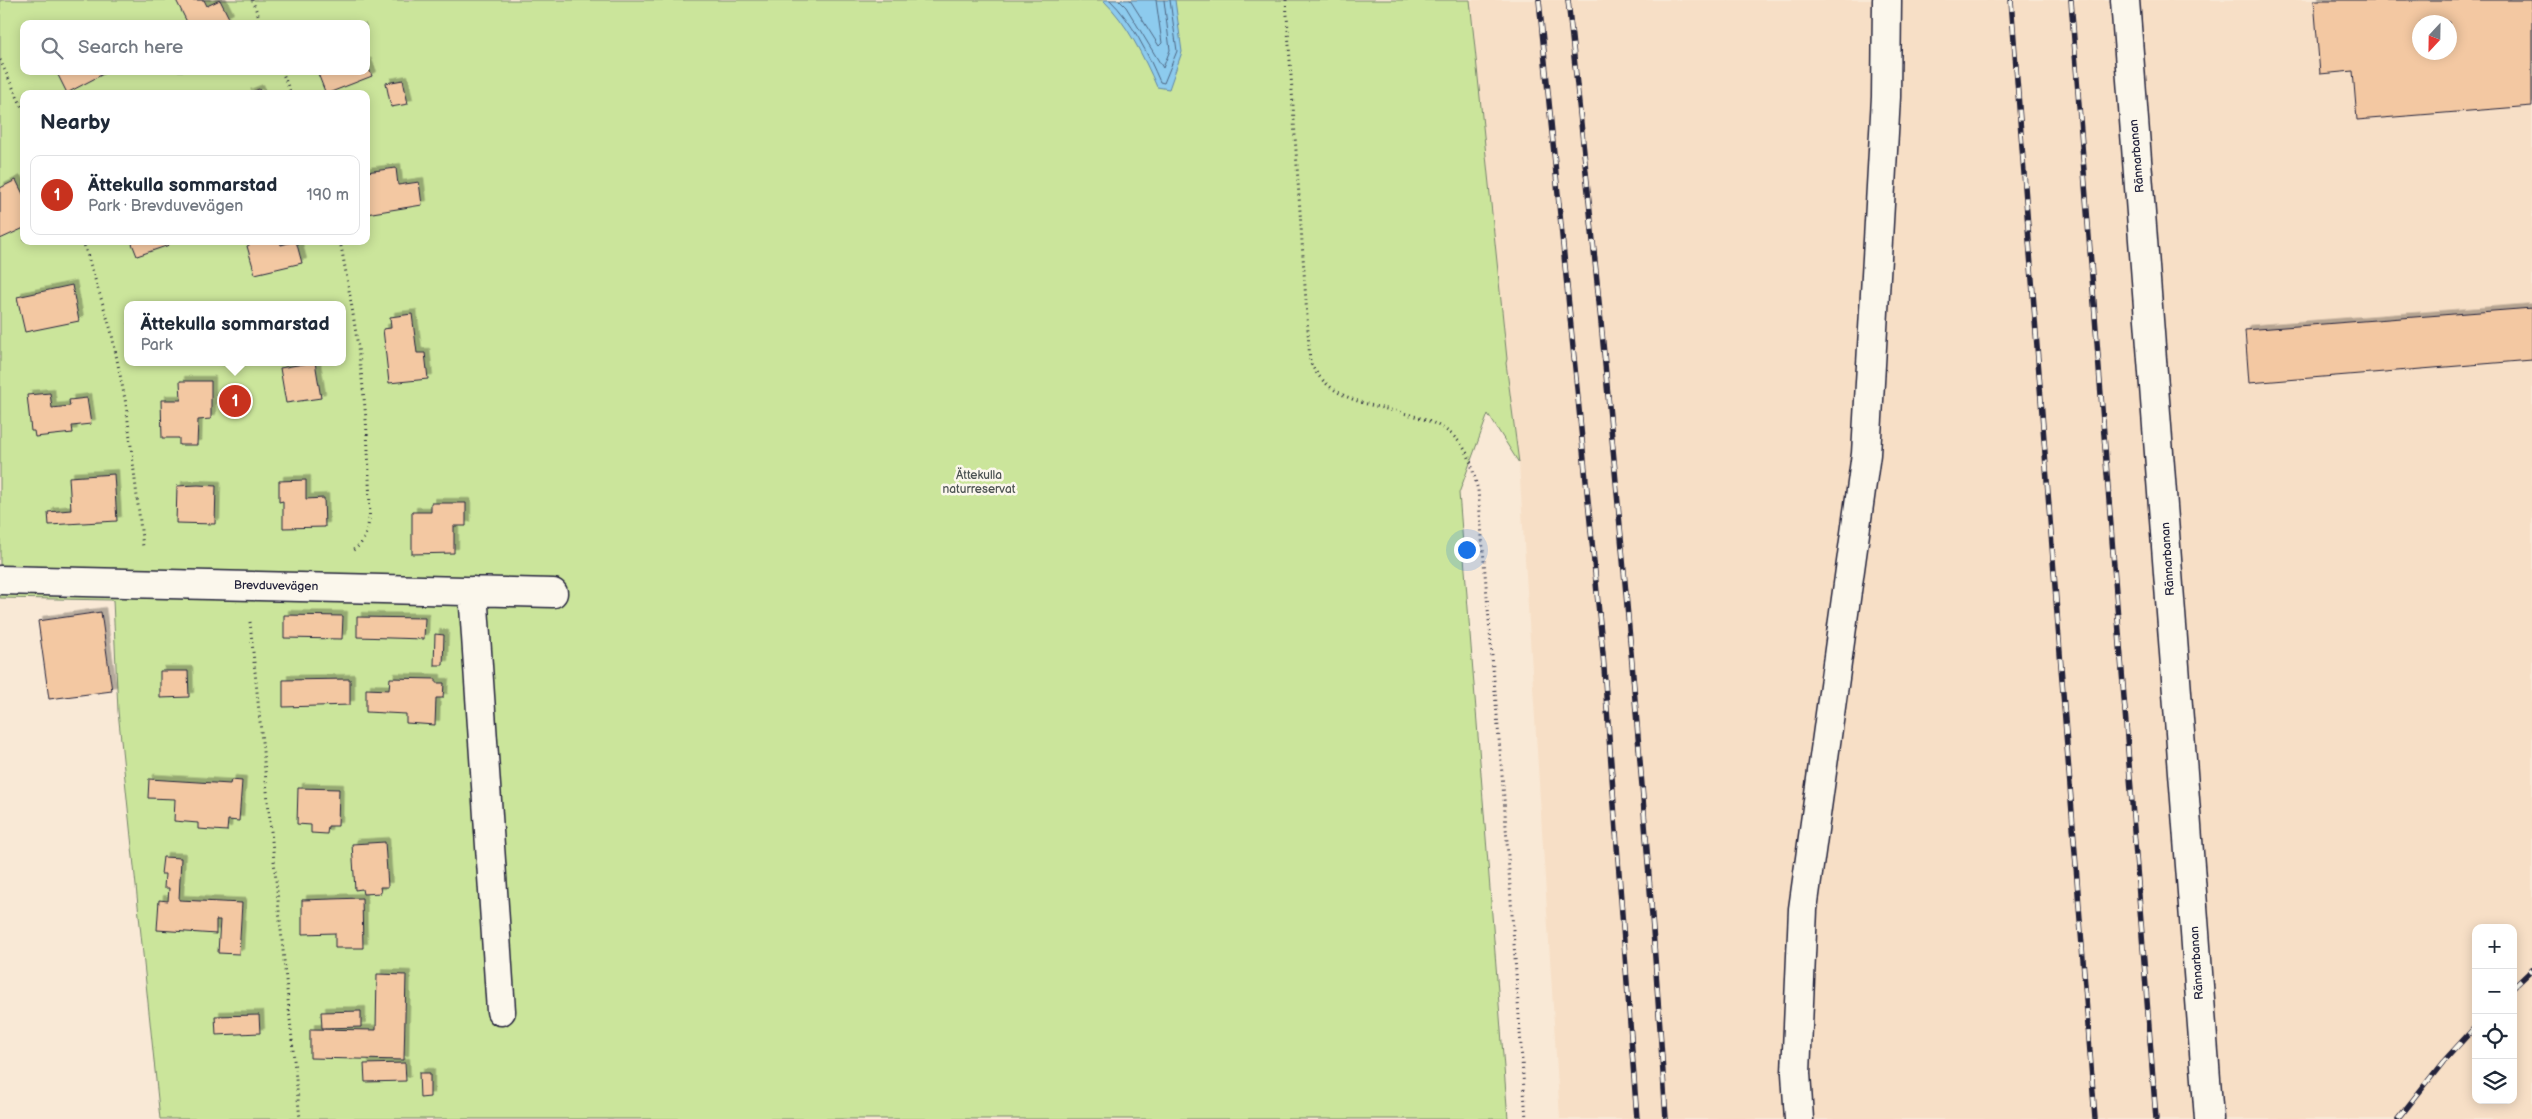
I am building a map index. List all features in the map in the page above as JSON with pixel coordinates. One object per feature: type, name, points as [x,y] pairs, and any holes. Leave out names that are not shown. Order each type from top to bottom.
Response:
[{"type":"street","points":[[1799,1119],[1796,1073],[1803,909],[1866,454],[1886,97],[1887,0]]},
{"type":"street","name":"Rännarbanan","points":[[2125,0],[2209,1119]]},
{"type":"street","name":"Brevduvevägen","points":[[0,580],[553,593]]},
{"type":"street","points":[[473,591],[501,1011]]},
{"type":"path","points":[[252,0],[260,20]]},
{"type":"path","points":[[1286,0],[1310,362],[1317,376],[1329,388],[1343,395],[1437,424],[1454,436],[1466,451],[1478,490],[1504,798],[1526,1119]]},
{"type":"path","points":[[0,60],[20,102]]},
{"type":"path","points":[[284,75],[289,90]]},
{"type":"path","points":[[84,245],[111,330],[120,377],[144,552]]},
{"type":"path","points":[[341,245],[359,347],[369,495],[367,532],[357,548],[347,554]]},
{"type":"path","points":[[246,586],[300,1119]]},
{"type":"shaded area","points":[[1459,0],[2532,0],[2532,1119],[1560,1119],[1519,463]]},
{"type":"green space","name":"Ättekulla naturreservat","points":[[0,0],[1470,0],[1506,363],[1519,463],[1488,414],[1459,493],[1508,1119],[160,1119],[118,711],[113,600],[0,598]]},
{"type":"water","points":[[1103,0],[1175,0],[1182,52],[1169,89],[1157,87],[1141,52],[1120,19]]},
{"type":"building","points":[[176,0],[204,0],[207,6],[220,0],[229,18],[225,20],[186,20]]},
{"type":"building","points":[[2314,0],[2532,0],[2532,106],[2357,120],[2353,71],[2320,74]]},
{"type":"building","points":[[370,71],[372,76],[336,90],[324,90],[319,75],[370,75]]},
{"type":"building","points":[[58,75],[101,75],[73,90],[66,90]]},
{"type":"building","points":[[403,80],[408,104],[391,107],[386,83]]},
{"type":"building","points":[[396,168],[398,185],[419,182],[422,205],[370,213],[370,171]]},
{"type":"building","points":[[16,180],[20,188],[20,230],[0,239],[0,188]]},
{"type":"building","points":[[133,245],[169,245],[137,256]]},
{"type":"building","points":[[297,245],[302,263],[255,274],[247,246]]},
{"type":"building","points":[[72,285],[79,321],[25,332],[17,297]]},
{"type":"building","points":[[2532,308],[2532,360],[2249,383],[2245,330]]},
{"type":"building","points":[[412,314],[417,353],[425,353],[428,379],[389,383],[383,329],[391,328],[390,317]]},
{"type":"building","points":[[316,366],[321,398],[286,403],[280,368]]},
{"type":"building","points":[[180,381],[211,381],[211,419],[198,420],[197,445],[179,445],[179,438],[162,438],[161,400],[181,400]]},
{"type":"building","points":[[50,393],[52,408],[70,406],[69,400],[87,398],[91,424],[72,426],[73,433],[35,437],[34,431],[31,431],[27,395]]},
{"type":"building","points":[[114,474],[117,521],[49,525],[48,512],[71,510],[69,477]]},
{"type":"building","points":[[306,480],[306,499],[324,498],[325,527],[283,528],[283,501],[279,502],[279,481]]},
{"type":"building","points":[[177,486],[216,486],[215,524],[176,523]]},
{"type":"building","points":[[431,503],[466,503],[466,526],[454,526],[454,553],[412,554],[412,512],[431,512]]},
{"type":"building","points":[[101,612],[112,691],[49,699],[38,621]]},
{"type":"building","points":[[284,615],[343,616],[342,639],[284,638]]},
{"type":"building","points":[[357,617],[425,618],[424,639],[357,637]]},
{"type":"building","points":[[435,634],[444,635],[443,665],[434,665]]},
{"type":"building","points":[[160,671],[188,671],[189,697],[160,698]]},
{"type":"building","points":[[390,678],[436,679],[436,683],[444,683],[443,698],[436,698],[435,725],[406,723],[406,714],[366,712],[366,689],[389,690]]},
{"type":"building","points":[[350,679],[350,705],[283,707],[283,680]]},
{"type":"building","points":[[149,779],[230,784],[231,780],[242,781],[239,821],[228,820],[227,831],[198,829],[198,823],[174,821],[175,799],[148,798]]},
{"type":"building","points":[[298,788],[339,789],[338,826],[328,826],[327,834],[311,833],[311,825],[297,824]]},
{"type":"building","points":[[385,842],[388,887],[380,887],[381,893],[363,894],[362,889],[355,890],[352,844]]},
{"type":"building","points":[[163,857],[181,858],[179,900],[242,903],[239,954],[218,953],[220,920],[216,920],[216,934],[157,930],[159,900],[168,901],[169,888],[164,888],[165,874],[161,874]]},
{"type":"building","points":[[362,898],[363,948],[335,948],[335,933],[302,934],[302,900]]},
{"type":"building","points":[[377,974],[406,975],[404,1060],[310,1058],[310,1029],[376,1030]]},
{"type":"building","points":[[361,1011],[361,1027],[322,1028],[321,1012]]},
{"type":"building","points":[[259,1015],[260,1033],[216,1035],[215,1016]]},
{"type":"building","points":[[405,1063],[406,1081],[365,1082],[364,1064]]},
{"type":"building","points":[[419,1073],[430,1073],[430,1097],[420,1098]]},
{"type":"railway","points":[[1539,0],[1603,654],[1637,1119]]},
{"type":"railway","points":[[1568,0],[1597,279],[1623,559],[1657,979],[1666,1119]]},
{"type":"railway","points":[[2011,0],[2095,1119]]},
{"type":"railway","points":[[2071,0],[2156,1119]]},
{"type":"railway","points":[[2517,984],[2532,970]]},
{"type":"railway","points":[[2398,1119],[2443,1062],[2472,1030]]},
{"type":"place","name":"Ättekulla sommarstad","points":[[235,401]]}]
